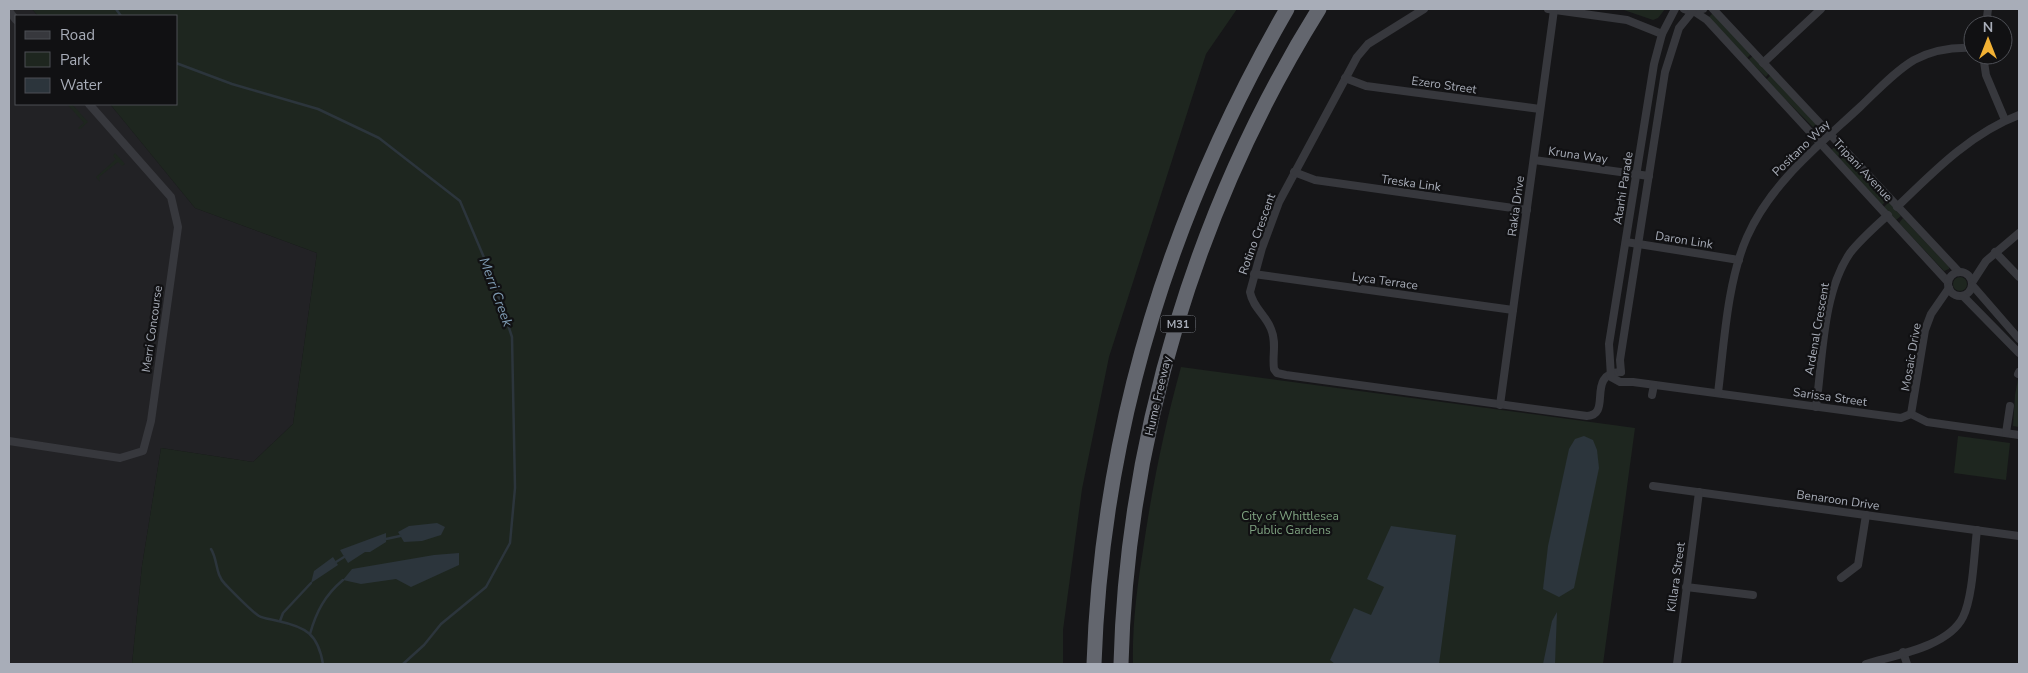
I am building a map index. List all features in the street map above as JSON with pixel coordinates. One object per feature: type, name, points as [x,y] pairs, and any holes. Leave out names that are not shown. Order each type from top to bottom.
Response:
[{"type":"highway","name":"M31","points":[[1094,664],[1098,584],[1112,481],[1122,425],[1152,312],[1192,200],[1211,155],[1240,94],[1287,9]]},
{"type":"highway","name":"Hume Freeway","points":[[1121,664],[1125,591],[1132,529],[1142,467],[1168,353],[1202,252],[1226,190],[1271,94],[1319,9]]},
{"type":"street","name":"Rotino Crescent","points":[[1424,9],[1364,48],[1345,78],[1274,213],[1251,287],[1251,298],[1256,309],[1268,323],[1273,334],[1273,366],[1277,373],[1580,416],[1593,415],[1597,411],[1601,392],[1611,376]]},
{"type":"street","points":[[1551,9],[1627,20],[1662,34]]},
{"type":"street","name":"Rakia Drive","points":[[1500,405],[1534,160],[1551,9]]},
{"type":"street","name":"Atarhi Parade","points":[[1611,376],[1608,352],[1654,64],[1662,34],[1675,9]]},
{"type":"street","points":[[1690,11],[1703,9]]},
{"type":"street","name":"Tripani Avenue","points":[[1713,9],[1829,135],[1961,272]]},
{"type":"street","points":[[1763,63],[1821,9]]},
{"type":"street","name":"Atarhi Parade","points":[[1621,372],[1620,364],[1668,60],[1679,28],[1690,11]]},
{"type":"street","name":"Tripani Avenue","points":[[1690,11],[1707,20],[1888,215],[1948,285]]},
{"type":"street","name":"Positano Way","points":[[1718,393],[1739,260],[1755,220],[1776,188],[1829,135],[1898,72],[1915,60],[1945,49],[1963,48]]},
{"type":"street","points":[[1984,65],[1986,76],[2006,120]]},
{"type":"street","name":"Ezero Street","points":[[1345,78],[1366,86],[1540,109]]},
{"type":"street","name":"Merri Concourse","points":[[9,441],[120,458],[143,451],[151,421],[178,227],[171,197],[90,105]]},
{"type":"street","points":[[1897,207],[1964,146],[2006,120],[2019,115]]},
{"type":"street","name":"Kruna Way","points":[[1534,160],[1649,176]]},
{"type":"street","name":"Treska Link","points":[[1294,172],[1315,180],[1527,210]]},
{"type":"street","name":"Ardenal Crescent","points":[[1816,407],[1830,304],[1838,276],[1851,252],[1888,215]]},
{"type":"street","points":[[1937,306],[1969,293],[1986,261],[2019,233]]},
{"type":"street","name":"Daron Link","points":[[1626,242],[1739,260]]},
{"type":"street","points":[[1995,252],[2019,278]]},
{"type":"street","points":[[1986,261],[1952,276],[1948,285],[2019,353]]},
{"type":"street","points":[[1961,272],[2019,339]]},
{"type":"street","name":"Lyca Terrace","points":[[1254,274],[1513,310]]},
{"type":"street","name":"Mosaic Drive","points":[[1911,414],[1925,330],[1948,285]]},
{"type":"street","points":[[1611,376],[1621,372],[1633,382]]},
{"type":"street","name":"Sarissa Street","points":[[1611,376],[1625,383],[1633,382],[1902,418],[1911,414],[1925,422],[2019,435]]},
{"type":"street","points":[[1652,395],[1654,385]]},
{"type":"street","points":[[2006,433],[2010,406]]},
{"type":"street","name":"Benaroon Drive","points":[[1653,486],[2019,536]]},
{"type":"street","name":"Killara Street","points":[[1677,664],[1699,492]]},
{"type":"street","points":[[1841,578],[1858,565],[1866,515]]},
{"type":"street","points":[[1866,664],[1945,637],[1963,618],[1968,601],[1978,530]]},
{"type":"street","points":[[1686,587],[1753,595]]},
{"type":"street","points":[[1904,652],[1907,664]]},
{"type":"shaded area","points":[[9,9],[32,9],[37,15],[15,15],[15,105],[111,105],[195,208],[317,253],[293,424],[253,462],[161,448],[142,566],[132,664],[9,664]]},
{"type":"green space","points":[[32,9],[1237,9],[1206,54],[1109,357],[1082,489],[1063,630],[1063,664],[132,664],[142,566],[161,448],[253,462],[293,424],[317,253],[195,208],[111,105],[178,105],[178,15],[37,15]]},
{"type":"green space","points":[[1621,9],[1665,9],[1658,18],[1653,20]]},
{"type":"green space","points":[[1713,13],[1751,54],[1747,58],[1708,18]]},
{"type":"green space","points":[[1753,56],[1769,73],[1766,77],[1748,60]]},
{"type":"green space","points":[[1771,75],[1820,128],[1817,131],[1766,80]]},
{"type":"green space","points":[[68,105],[73,105],[88,122],[80,129],[78,128],[84,123]]},
{"type":"green space","points":[[1836,146],[1887,200],[1882,205],[1831,150]]},
{"type":"green space","points":[[115,153],[125,164],[122,166],[118,162],[99,177],[100,182],[96,177],[116,159],[113,156]]},
{"type":"green space","points":[[1889,202],[1901,216],[1896,220],[1884,207]]},
{"type":"green space","points":[[1903,218],[1949,269],[1944,271],[1899,223]]},
{"type":"green space","points":[[1960,277],[1965,279],[1967,284],[1965,289],[1960,291],[1955,289],[1953,284],[1955,279]]},
{"type":"green space","name":"City of Whittlesea Public Gardens","points":[[1181,367],[1635,428],[1603,664],[1133,664],[1135,607],[1154,481]]},
{"type":"green space","points":[[2019,374],[2019,427],[2013,426],[2015,395]]},
{"type":"green space","points":[[1958,436],[2010,443],[2006,480],[1954,473]]},
{"type":"water","points":[[1584,436],[1593,440],[1597,450],[1599,468],[1574,588],[1559,597],[1543,589],[1548,546],[1569,449],[1575,439]]},
{"type":"water","points":[[437,523],[445,527],[441,535],[422,541],[404,542],[398,532],[409,526]]},
{"type":"water","points":[[1391,526],[1456,535],[1439,664],[1335,664],[1330,660],[1354,608],[1371,615],[1384,587],[1367,579]]},
{"type":"water","points":[[386,533],[386,542],[348,563],[340,550]]},
{"type":"water","points":[[459,553],[459,565],[411,587],[396,579],[361,584],[343,580],[352,569],[434,555]]},
{"type":"water","points":[[333,557],[338,565],[311,583],[314,571]]},
{"type":"water","points":[[1557,612],[1555,664],[1543,664],[1552,621]]},
{"type":"waterway","name":"Merri Creek","points":[[116,9],[120,15]]},
{"type":"waterway","name":"Merri Creek","points":[[178,64],[232,84],[318,109],[379,138],[460,201],[491,274],[512,337],[515,488],[510,543],[486,587],[441,624],[424,645],[403,664]]},
{"type":"waterway","points":[[386,539],[400,536]]},
{"type":"waterway","points":[[211,549],[220,576],[225,584],[259,616],[288,623],[303,629],[318,645],[323,664]]},
{"type":"waterway","points":[[336,562],[344,557]]},
{"type":"waterway","points":[[310,634],[322,604],[343,580]]},
{"type":"waterway","points":[[280,621],[283,613],[311,583]]}]
